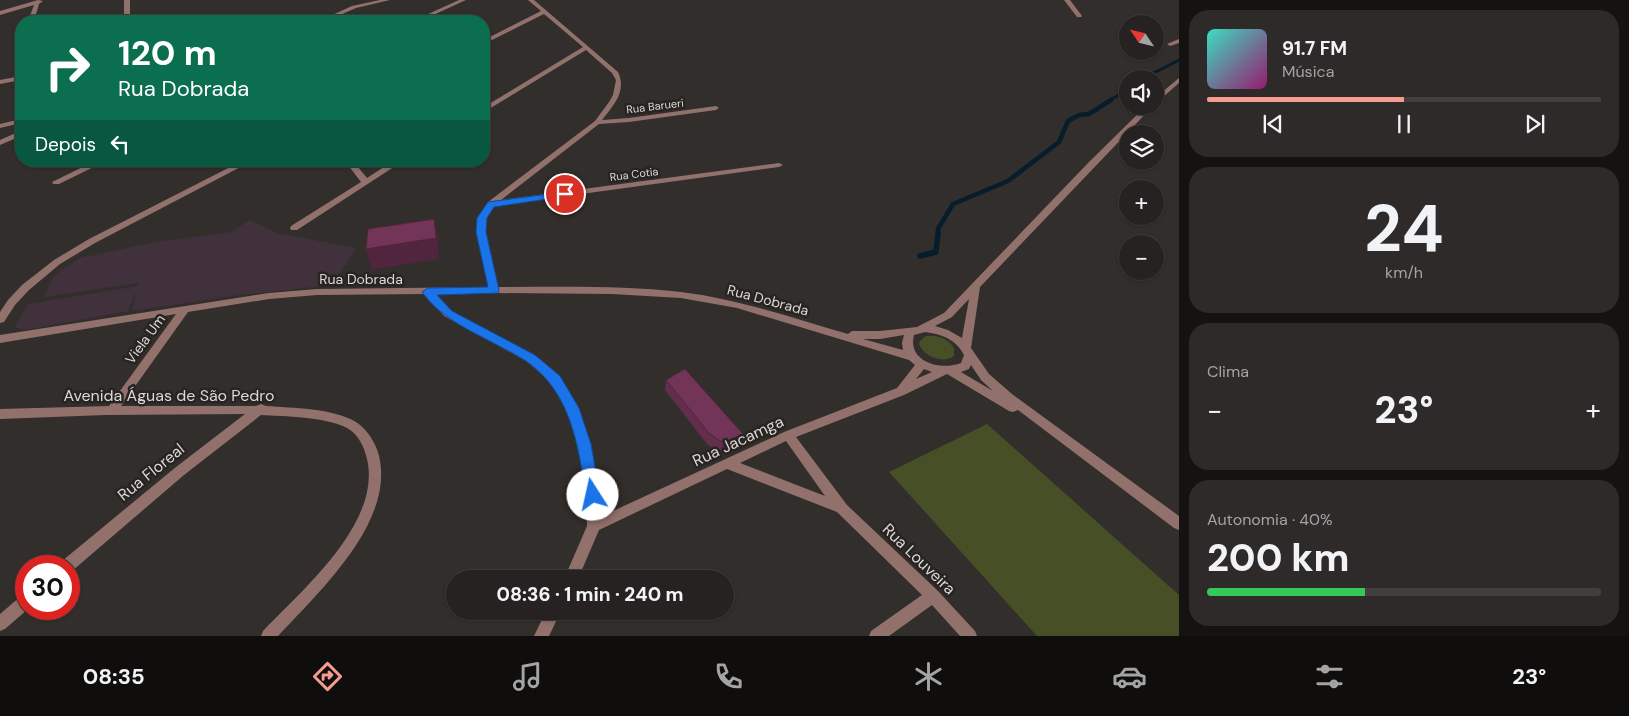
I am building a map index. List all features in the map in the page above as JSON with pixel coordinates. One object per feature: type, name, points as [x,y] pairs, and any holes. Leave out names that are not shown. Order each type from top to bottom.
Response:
[{"type":"street","points":[[127,0],[127,15]]},
{"type":"street","points":[[336,15],[354,7],[387,0]]},
{"type":"street","points":[[429,15],[463,0]]},
{"type":"street","points":[[494,290],[481,232],[482,218],[491,204],[597,122],[616,95],[618,80],[615,72],[531,0]]},
{"type":"street","points":[[1067,0],[1080,16]]},
{"type":"street","points":[[0,13],[39,2]]},
{"type":"street","points":[[34,15],[39,2]]},
{"type":"street","points":[[490,39],[543,12]]},
{"type":"street","points":[[1170,44],[1179,41]]},
{"type":"street","points":[[490,106],[587,47]]},
{"type":"street","points":[[0,82],[15,79]]},
{"type":"street","points":[[1164,94],[1179,80]]},
{"type":"street","name":"Rua Barueri","points":[[597,122],[629,120],[716,108]]},
{"type":"street","points":[[900,392],[917,360],[907,348],[907,339],[910,333],[948,315],[1141,115]]},
{"type":"street","points":[[0,126],[15,122]]},
{"type":"street","points":[[0,142],[15,136]]},
{"type":"street","name":"Rua Cotia","points":[[491,204],[779,165]]},
{"type":"street","points":[[56,182],[89,167]]},
{"type":"street","points":[[0,320],[10,304],[49,266],[110,232],[236,167]]},
{"type":"street","points":[[354,167],[365,181]]},
{"type":"street","points":[[294,228],[389,167]]},
{"type":"street","points":[[967,352],[976,284]]},
{"type":"street","name":"Rua Dobrada","points":[[0,339],[269,296],[298,294],[494,290],[681,295],[738,305],[841,335],[948,371],[1057,434]]},
{"type":"street","points":[[428,292],[448,314],[530,358],[555,379],[573,408],[584,444],[593,495],[594,526],[575,570]]},
{"type":"street","name":"Viela Um","points":[[112,410],[185,310]]},
{"type":"street","points":[[920,329],[943,332],[952,336],[986,377],[1002,392],[1179,524]]},
{"type":"street","name":"Rua Dobrada","points":[[841,335],[880,335],[920,329]]},
{"type":"street","name":"Rua Jacamga","points":[[594,526],[788,435],[900,392],[948,371],[965,366],[967,352]]},
{"type":"street","name":"Avenida Águas de São Pedro","points":[[0,414],[260,408],[334,419],[352,426],[365,438],[374,456],[374,481],[370,505],[349,545],[268,636]]},
{"type":"street","name":"Rua Floreal","points":[[80,555],[166,482],[260,408]]},
{"type":"street","name":"Rua Louveira","points":[[788,435],[842,509],[933,596],[970,636]]},
{"type":"street","name":"Rua Louveira","points":[[728,464],[842,509]]},
{"type":"street","points":[[876,636],[933,596]]},
{"type":"street","points":[[0,624],[15,611]]},
{"type":"street","points":[[541,636],[549,620]]},
{"type":"shaded area","points":[[250,220],[277,233],[356,248],[332,285],[240,295],[132,311],[137,290],[128,311],[24,330],[15,327],[28,304],[138,286],[139,283],[44,297],[53,276],[80,258],[156,242],[231,232]]},
{"type":"green space","points":[[926,336],[938,337],[949,342],[954,348],[954,356],[939,359],[929,356],[921,349],[919,344]]},
{"type":"green space","points":[[987,424],[1179,595],[1179,636],[1037,636],[889,472]]},
{"type":"building","points":[[434,219],[436,238],[366,249],[368,229]]},
{"type":"building","points":[[685,369],[743,434],[723,443],[709,433],[666,380]]},
{"type":"waterway","points":[[1160,70],[1179,60]]},
{"type":"waterway","points":[[1109,101],[1119,95]]},
{"type":"waterway","points":[[938,233],[938,229],[953,204],[1008,181],[1059,142],[1068,121],[1079,115],[1089,114],[1111,100]]},
{"type":"waterway","points":[[920,256],[936,252],[938,233]]},
{"type":"route","points":[[565,194],[491,204],[482,218],[481,232],[494,290],[428,292],[448,314],[530,358],[555,379],[573,408],[584,444],[593,495]]}]
